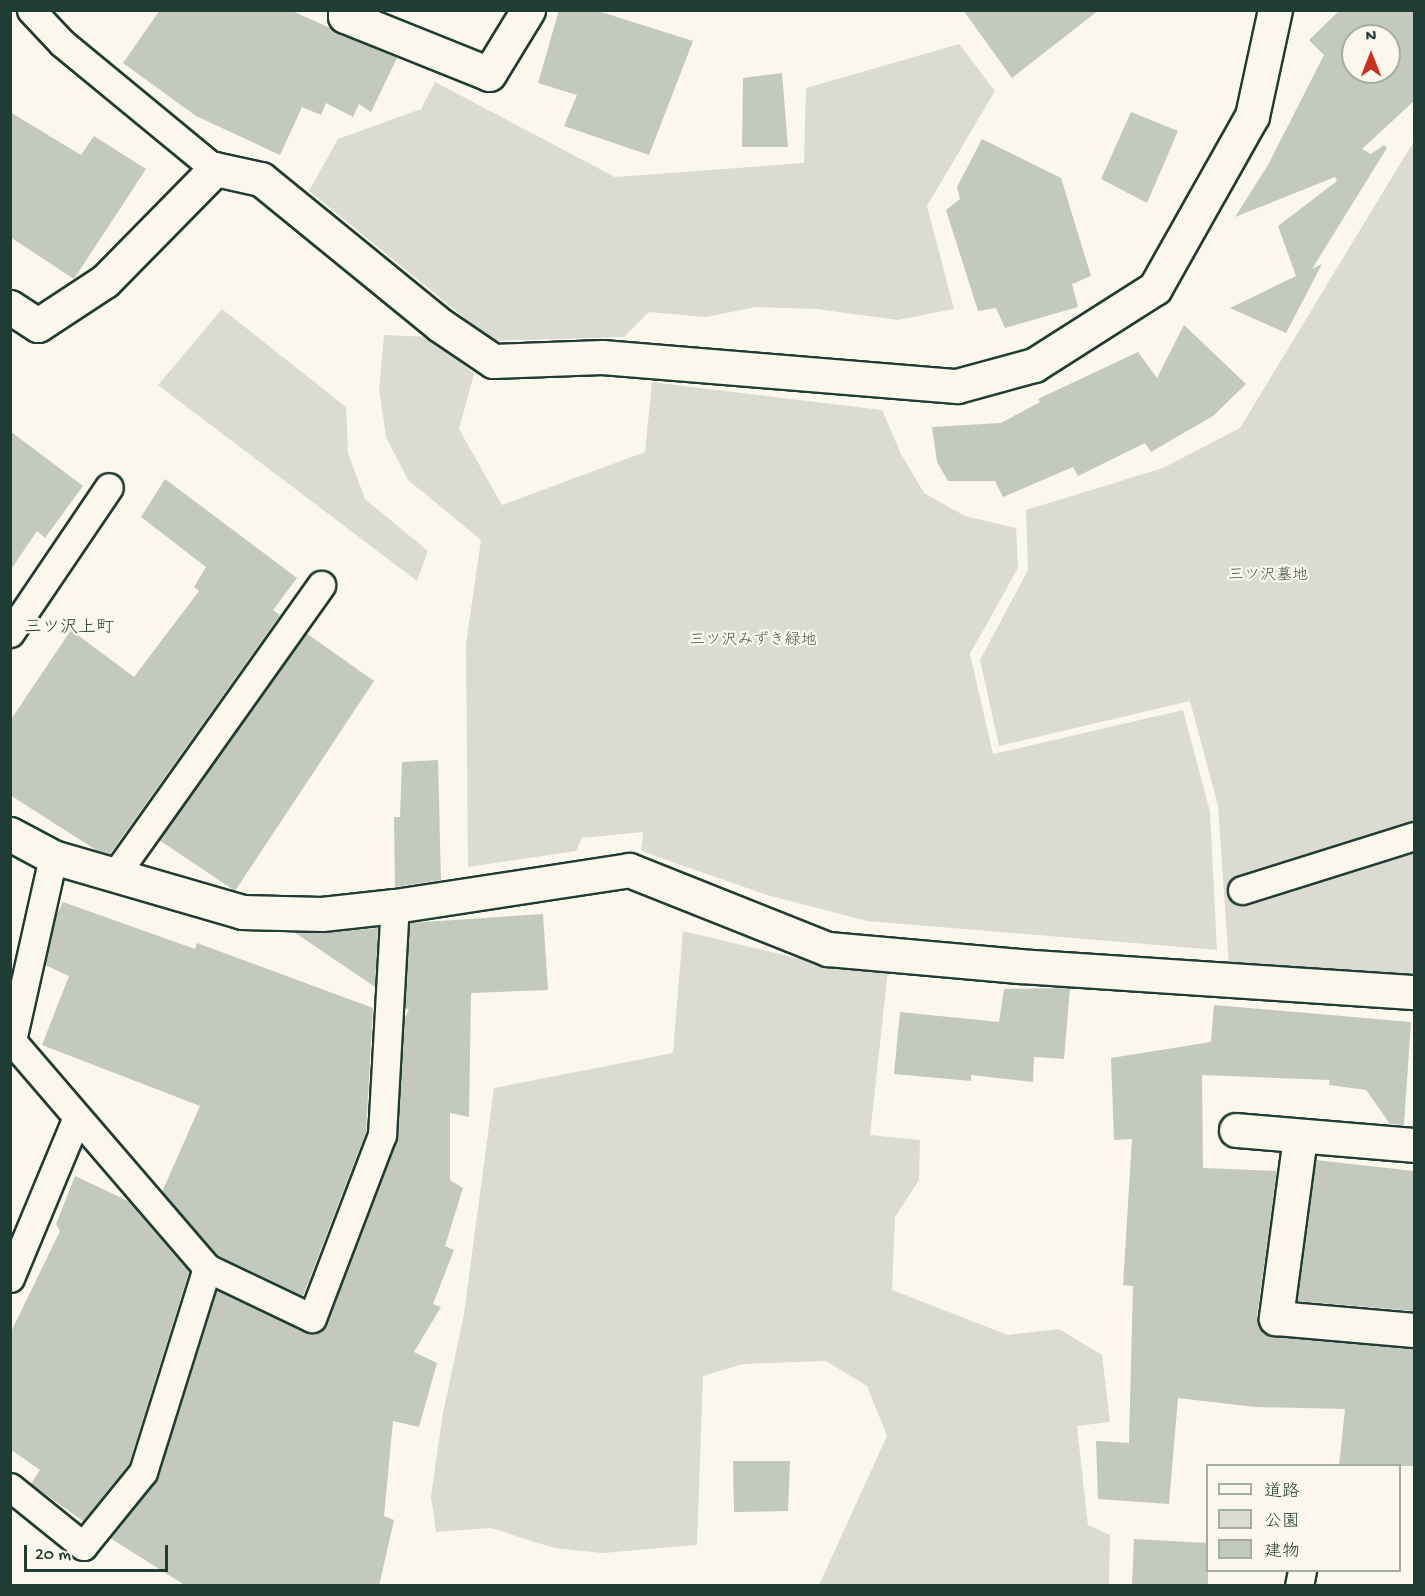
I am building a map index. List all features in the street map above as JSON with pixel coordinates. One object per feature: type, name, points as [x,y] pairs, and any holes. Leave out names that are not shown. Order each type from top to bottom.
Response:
[{"type":"street","points":[[345,10],[345,16],[489,74],[528,10]]},
{"type":"street","points":[[10,307],[38,325],[105,281],[215,169],[261,178],[440,325],[493,361],[602,357],[957,386],[1034,365],[1155,288],[1252,116],[1275,10]]},
{"type":"street","points":[[10,834],[53,857],[242,912],[322,914],[395,906],[629,870],[828,949],[1030,967],[1414,992]]},
{"type":"street","points":[[1236,1130],[1414,1145]]},
{"type":"street","points":[[1300,1137],[1276,1318],[1414,1330]]},
{"type":"lane","points":[[32,10],[62,43],[215,169]]},
{"type":"lane","points":[[10,633],[109,487]]},
{"type":"lane","points":[[114,875],[321,585]]},
{"type":"lane","points":[[1242,890],[1414,837]]},
{"type":"lane","points":[[53,857],[12,1041],[207,1268],[312,1318],[382,1135],[395,906]]},
{"type":"lane","points":[[10,1278],[77,1117]]},
{"type":"lane","points":[[10,1487],[83,1546],[143,1472],[207,1268]]},
{"type":"green space","points":[[959,44],[995,91],[927,206],[954,309],[898,320],[816,309],[756,307],[706,317],[649,312],[624,337],[493,341],[309,191],[338,139],[421,109],[435,82],[615,177],[804,163],[806,88]]},
{"type":"green space","name":"三ツ沢墓地","points":[[1414,141],[1414,978],[1229,967],[1218,806],[1190,701],[999,746],[980,660],[1028,570],[1026,510],[1163,468],[1240,428]]},
{"type":"green space","points":[[222,309],[346,407],[348,453],[365,499],[428,551],[417,581],[158,385]]},
{"type":"green space","name":"三ツ沢みずき緑地","points":[[384,335],[431,337],[474,374],[459,429],[502,505],[645,452],[652,382],[882,410],[901,454],[924,493],[965,516],[1016,528],[1018,568],[970,654],[993,754],[1183,710],[1210,812],[1217,950],[867,921],[767,895],[641,851],[643,832],[582,838],[576,851],[468,867],[466,644],[481,540],[408,480],[386,437],[379,389]]},
{"type":"green space","points":[[683,931],[830,966],[888,970],[870,1135],[920,1140],[919,1180],[895,1217],[892,1290],[1008,1335],[1059,1329],[1102,1355],[1110,1422],[1077,1426],[1088,1525],[1110,1535],[1109,1585],[819,1585],[887,1436],[867,1386],[826,1361],[743,1364],[703,1376],[697,1545],[603,1553],[554,1548],[491,1528],[436,1532],[431,1497],[442,1418],[464,1314],[494,1088],[673,1053]]},
{"type":"building","points":[[160,10],[290,10],[397,58],[371,112],[359,104],[353,117],[326,103],[321,115],[302,107],[280,155],[196,116],[123,63]]},
{"type":"building","points":[[559,10],[595,10],[693,41],[649,155],[564,126],[577,95],[538,83]]},
{"type":"building","points":[[963,10],[1099,10],[1012,78]]},
{"type":"building","points":[[1340,10],[1414,10],[1414,101],[1362,149],[1371,154],[1384,145],[1387,148],[1312,269],[1322,264],[1286,333],[1230,308],[1296,276],[1278,226],[1337,181],[1335,177],[1235,217],[1268,165],[1324,55],[1309,40]]},
{"type":"building","points":[[782,73],[788,147],[742,147],[743,78]]},
{"type":"building","points":[[10,112],[81,155],[94,136],[146,169],[74,279],[10,237]]},
{"type":"building","points":[[1131,112],[1178,131],[1147,203],[1101,179]]},
{"type":"building","points":[[982,139],[1061,178],[1091,276],[1072,284],[1078,307],[1005,328],[996,308],[978,311],[946,210],[960,199],[957,187]]},
{"type":"building","points":[[1184,325],[1246,384],[1213,416],[1151,452],[1145,443],[1078,476],[1073,467],[1003,497],[995,481],[948,481],[937,462],[932,427],[1001,423],[1040,402],[1038,399],[1138,352],[1157,378]]},
{"type":"building","points":[[10,431],[83,486],[45,538],[37,531],[10,571]]},
{"type":"building","points":[[165,479],[297,578],[273,610],[280,615],[110,854],[96,850],[10,795],[10,721],[71,630],[134,677],[199,591],[194,587],[206,567],[141,517]]},
{"type":"building","points":[[306,633],[374,681],[235,891],[159,840]]},
{"type":"building","points":[[438,760],[441,880],[395,887],[394,817],[400,817],[402,762]]},
{"type":"building","points":[[63,902],[195,949],[197,943],[373,1008],[366,1132],[303,1296],[217,1255],[162,1192],[200,1106],[42,1045],[69,976],[45,965],[56,916]]},
{"type":"building","points":[[543,914],[548,990],[471,993],[469,1117],[450,1113],[450,1180],[463,1188],[445,1246],[454,1250],[433,1304],[441,1307],[414,1352],[437,1363],[419,1427],[393,1421],[384,1516],[394,1520],[379,1586],[186,1586],[110,1538],[158,1477],[217,1290],[306,1332],[321,1331],[327,1324],[398,1136],[404,1019],[409,1010],[405,1008],[410,923]]},
{"type":"building","points":[[378,928],[375,987],[294,932],[324,933]]},
{"type":"building","points":[[1070,988],[1064,1059],[1034,1057],[1033,1082],[971,1075],[971,1081],[894,1074],[900,1012],[999,1022],[1004,989]]},
{"type":"building","points":[[1214,1005],[1411,1022],[1404,1125],[1390,1124],[1366,1090],[1329,1085],[1330,1080],[1202,1075],[1203,1168],[1277,1171],[1257,1316],[1265,1333],[1414,1348],[1414,1466],[1339,1464],[1345,1409],[1255,1407],[1178,1398],[1169,1504],[1098,1499],[1096,1441],[1129,1443],[1133,1286],[1123,1285],[1132,1139],[1114,1140],[1111,1058],[1211,1042]]},
{"type":"building","points":[[1316,1160],[1414,1171],[1414,1311],[1297,1301]]},
{"type":"building","points":[[75,1176],[128,1201],[189,1272],[129,1464],[83,1521],[31,1484],[40,1470],[10,1449],[10,1334],[60,1231],[56,1224]]},
{"type":"building","points":[[733,1461],[790,1461],[788,1511],[734,1512]]},
{"type":"building","points":[[1134,1539],[1206,1543],[1208,1586],[1132,1586]]},
{"type":"district","name":"三ツ沢上町","points":[[69,629]]}]
